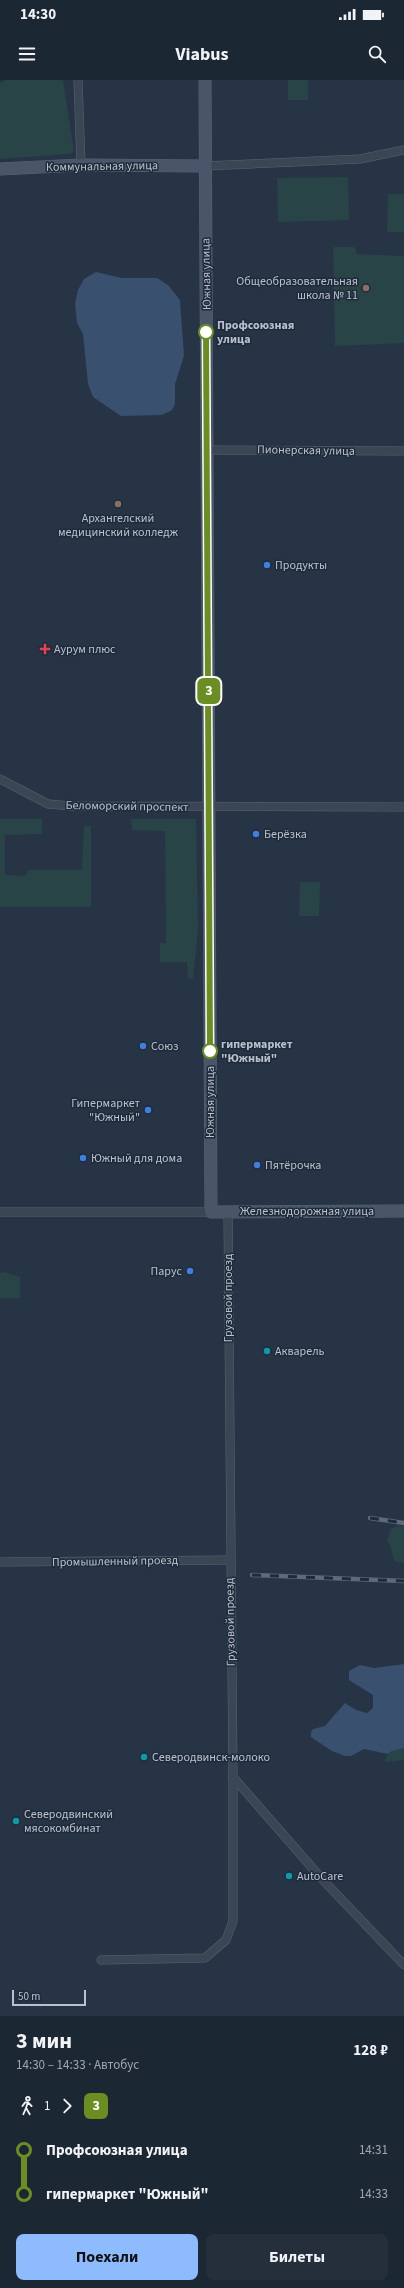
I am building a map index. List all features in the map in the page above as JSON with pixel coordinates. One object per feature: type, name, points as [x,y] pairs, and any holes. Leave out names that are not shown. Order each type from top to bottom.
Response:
[{"type":"main road","name":"Южная улица","points":[[205,80],[204,166],[208,450],[211,1212]]},
{"type":"main road","name":"Коммунальная улица","points":[[0,169],[81,165],[204,166]]},
{"type":"main road","name":"Железнодорожная улица","points":[[211,1212],[404,1211]]},
{"type":"street","points":[[78,80],[81,165]]},
{"type":"street","points":[[204,166],[360,159],[404,150]]},
{"type":"street","name":"Пионерская улица","points":[[208,450],[404,451]]},
{"type":"street","name":"Беломорский проспект","points":[[0,779],[48,804],[71,806],[210,808],[404,807]]},
{"type":"street","points":[[1,1212],[211,1212]]},
{"type":"street","name":"Грузовой проезд","points":[[101,1960],[205,1958],[226,1940],[233,1920],[233,1777],[229,1560],[228,1212]]},
{"type":"street","name":"Промышленный проезд","points":[[0,1562],[229,1560]]},
{"type":"street","points":[[233,1777],[322,1879],[404,1965]]},
{"type":"green space","points":[[6,80],[63,80],[74,152],[69,154],[0,159],[0,83]]},
{"type":"green space","points":[[288,80],[308,80],[308,100],[288,100]]},
{"type":"green space","points":[[348,177],[349,220],[278,222],[277,178]]},
{"type":"green space","points":[[388,194],[404,194],[404,232],[387,232]]},
{"type":"green space","points":[[333,247],[355,247],[357,254],[404,256],[404,343],[335,346]]},
{"type":"green space","points":[[0,819],[42,819],[42,834],[5,835],[5,875],[25,876],[29,870],[82,870],[84,826],[91,826],[91,907],[0,907]]},
{"type":"green space","points":[[131,819],[196,819],[198,930],[193,979],[188,979],[187,962],[160,962],[160,943],[166,943],[165,831],[132,830]]},
{"type":"green space","points":[[300,882],[320,882],[319,916],[299,916]]},
{"type":"green space","points":[[3,1272],[20,1277],[20,1298],[0,1298],[0,1273]]},
{"type":"green space","points":[[398,1525],[404,1527],[404,1564],[394,1561],[390,1544],[387,1541],[391,1529]]},
{"type":"green space","points":[[404,1748],[404,1760],[385,1762],[386,1757],[392,1751]]},
{"type":"water","points":[[96,272],[122,278],[157,278],[168,285],[180,300],[184,356],[175,384],[175,404],[172,410],[162,415],[121,416],[93,397],[88,384],[83,334],[77,323],[75,303],[78,290],[84,279]]},
{"type":"water","points":[[404,1664],[404,1748],[392,1751],[388,1754],[364,1749],[351,1756],[345,1756],[332,1751],[311,1737],[311,1732],[313,1729],[325,1726],[345,1703],[356,1710],[367,1713],[373,1708],[373,1695],[349,1680],[349,1671],[360,1665],[374,1668]]},
{"type":"railway","points":[[370,1518],[404,1523]]},
{"type":"railway","points":[[252,1575],[404,1581]]},
{"type":"bus line","name":"3","points":[[206,332],[209,602],[210,1051]]},
{"type":"place","name":"Общеобразовательная школа № 11","points":[[366,288]]},
{"type":"place","name":"Профсоюзная улица","points":[[206,332]]},
{"type":"place","name":"Архангелский медицинский колледж","points":[[118,504]]},
{"type":"place","name":"Продукты","points":[[267,565]]},
{"type":"place","name":"Аурум плюс","points":[[45,649]]},
{"type":"place","name":"Берёзка","points":[[256,834]]},
{"type":"place","name":"Союз","points":[[143,1046]]},
{"type":"place","name":"гипермаркет \"Южный\"","points":[[210,1051]]},
{"type":"place","name":"Гипермаркет \"Южный\"","points":[[148,1110]]},
{"type":"place","name":"Южный для дома","points":[[83,1158]]},
{"type":"place","name":"Пятёрочка","points":[[257,1165]]},
{"type":"place","name":"Парус","points":[[190,1271]]},
{"type":"place","name":"Акварель","points":[[267,1351]]},
{"type":"place","name":"Северодвинск-молоко","points":[[144,1757]]},
{"type":"place","name":"Северодвинский мясокомбинат","points":[[16,1821]]},
{"type":"place","name":"AutoCare","points":[[289,1876]]}]
